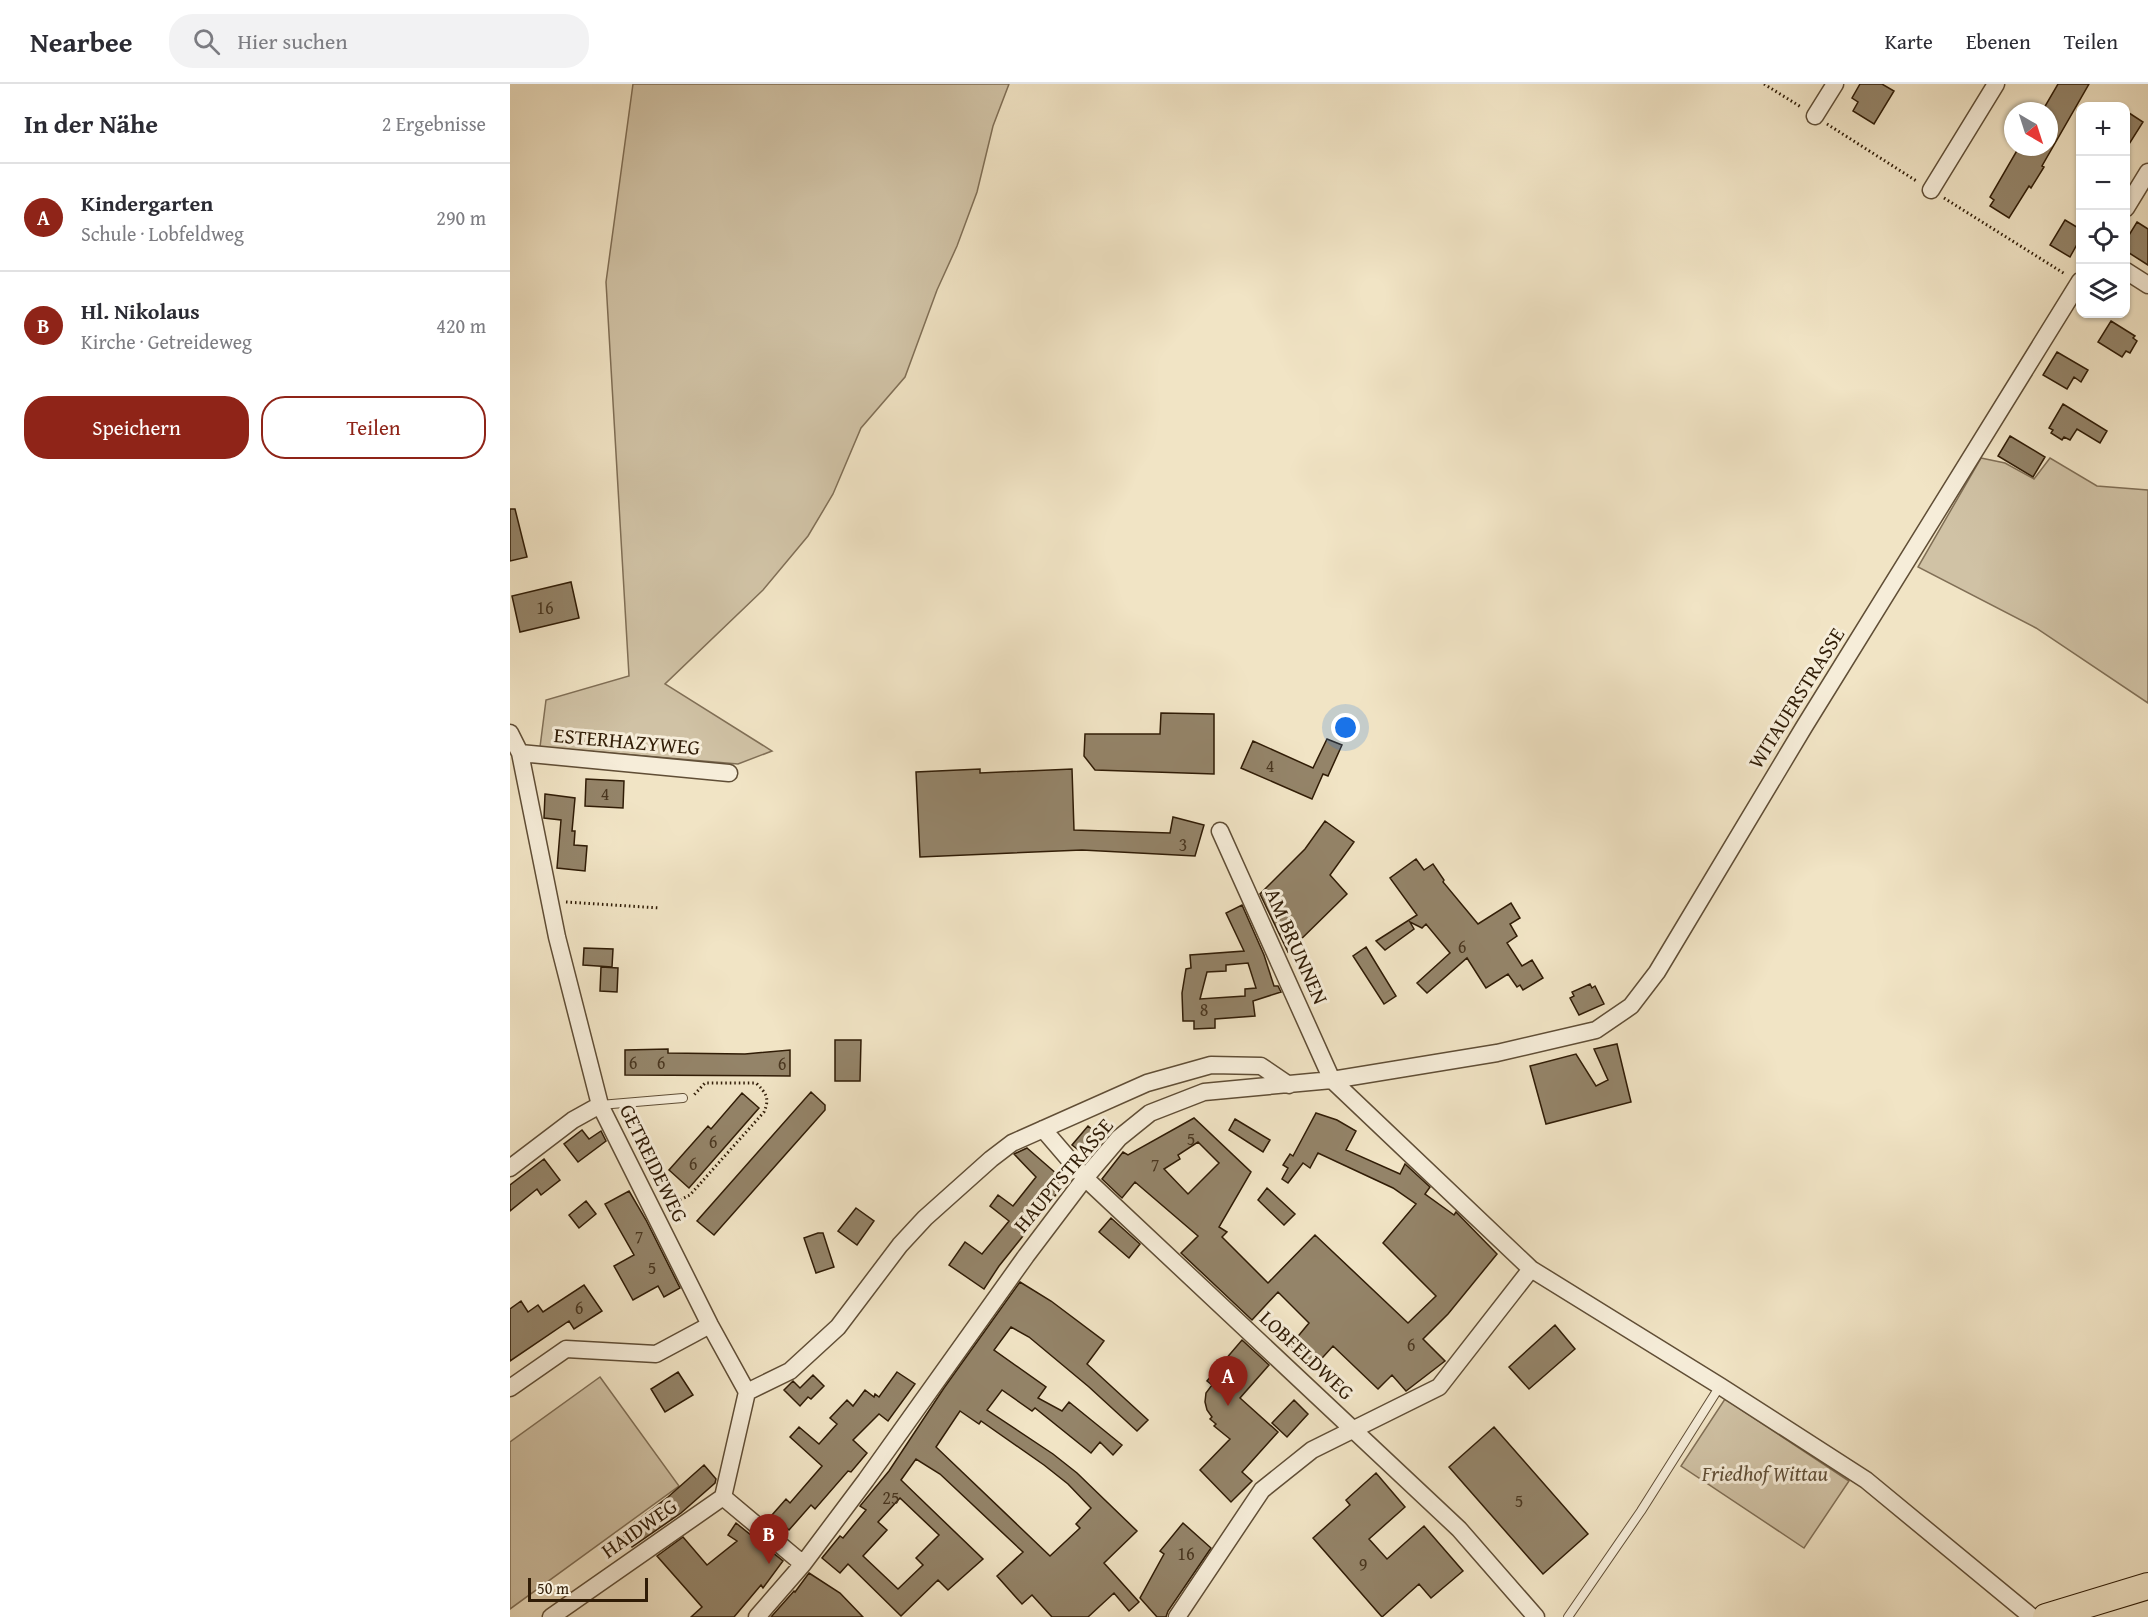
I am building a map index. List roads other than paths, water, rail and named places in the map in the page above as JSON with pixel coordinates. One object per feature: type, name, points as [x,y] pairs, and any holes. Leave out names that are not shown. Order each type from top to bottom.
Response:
[{"type":"main road","points":[[2046,1617],[2148,1586]]},
{"type":"street","points":[[1815,116],[1835,84]]},
{"type":"street","points":[[1931,190],[1996,84]]},
{"type":"street","points":[[2130,201],[2148,172]]},
{"type":"street","points":[[2130,274],[2148,285]]},
{"type":"street","name":"WITAUERSTRASSE","points":[[1657,972],[1810,717],[2076,288]]},
{"type":"street","name":"GETREIDEWEG","points":[[510,733],[520,753],[557,937],[600,1105],[710,1325],[747,1392]]},
{"type":"street","name":"ESTERHAZYWEG","points":[[520,753],[729,773]]},
{"type":"street","name":"AM BRUNNEN","points":[[1220,831],[1332,1080]]},
{"type":"street","name":"HAUPTSTRASSE","points":[[757,1617],[803,1564],[866,1480],[1026,1256],[1085,1178],[1119,1138],[1150,1113],[1204,1092],[1332,1080],[1497,1053],[1596,1030],[1631,1006],[1657,972]]},
{"type":"street","points":[[803,1564],[723,1497],[747,1392],[790,1371],[838,1327],[900,1245],[925,1218],[1012,1143],[1147,1083],[1211,1065],[1261,1066],[1289,1085]]},
{"type":"street","points":[[1332,1080],[1531,1269],[1866,1480],[2032,1617]]},
{"type":"street","points":[[510,1168],[573,1120],[600,1105]]},
{"type":"street","name":"LOBFELDWEG","points":[[1043,1129],[1085,1178],[1459,1529],[1536,1617]]},
{"type":"street","points":[[1177,1617],[1262,1490],[1312,1450],[1439,1387],[1531,1269]]},
{"type":"street","points":[[510,1388],[566,1349],[656,1354],[710,1325]]},
{"type":"street","name":"HAIDWEG","points":[[551,1617],[723,1497]]},
{"type":"lane","points":[[600,1105],[683,1098]]},
{"type":"lane","points":[[1568,1617],[1641,1511],[1720,1386]]},
{"type":"place","name":"Kindergarten","points":[[1228,1406]]},
{"type":"place","name":"Hl. Nikolaus","points":[[769,1564]]},
{"type":"park label","name":"Friedhof Wittau","points":[[1765,1473]]}]
